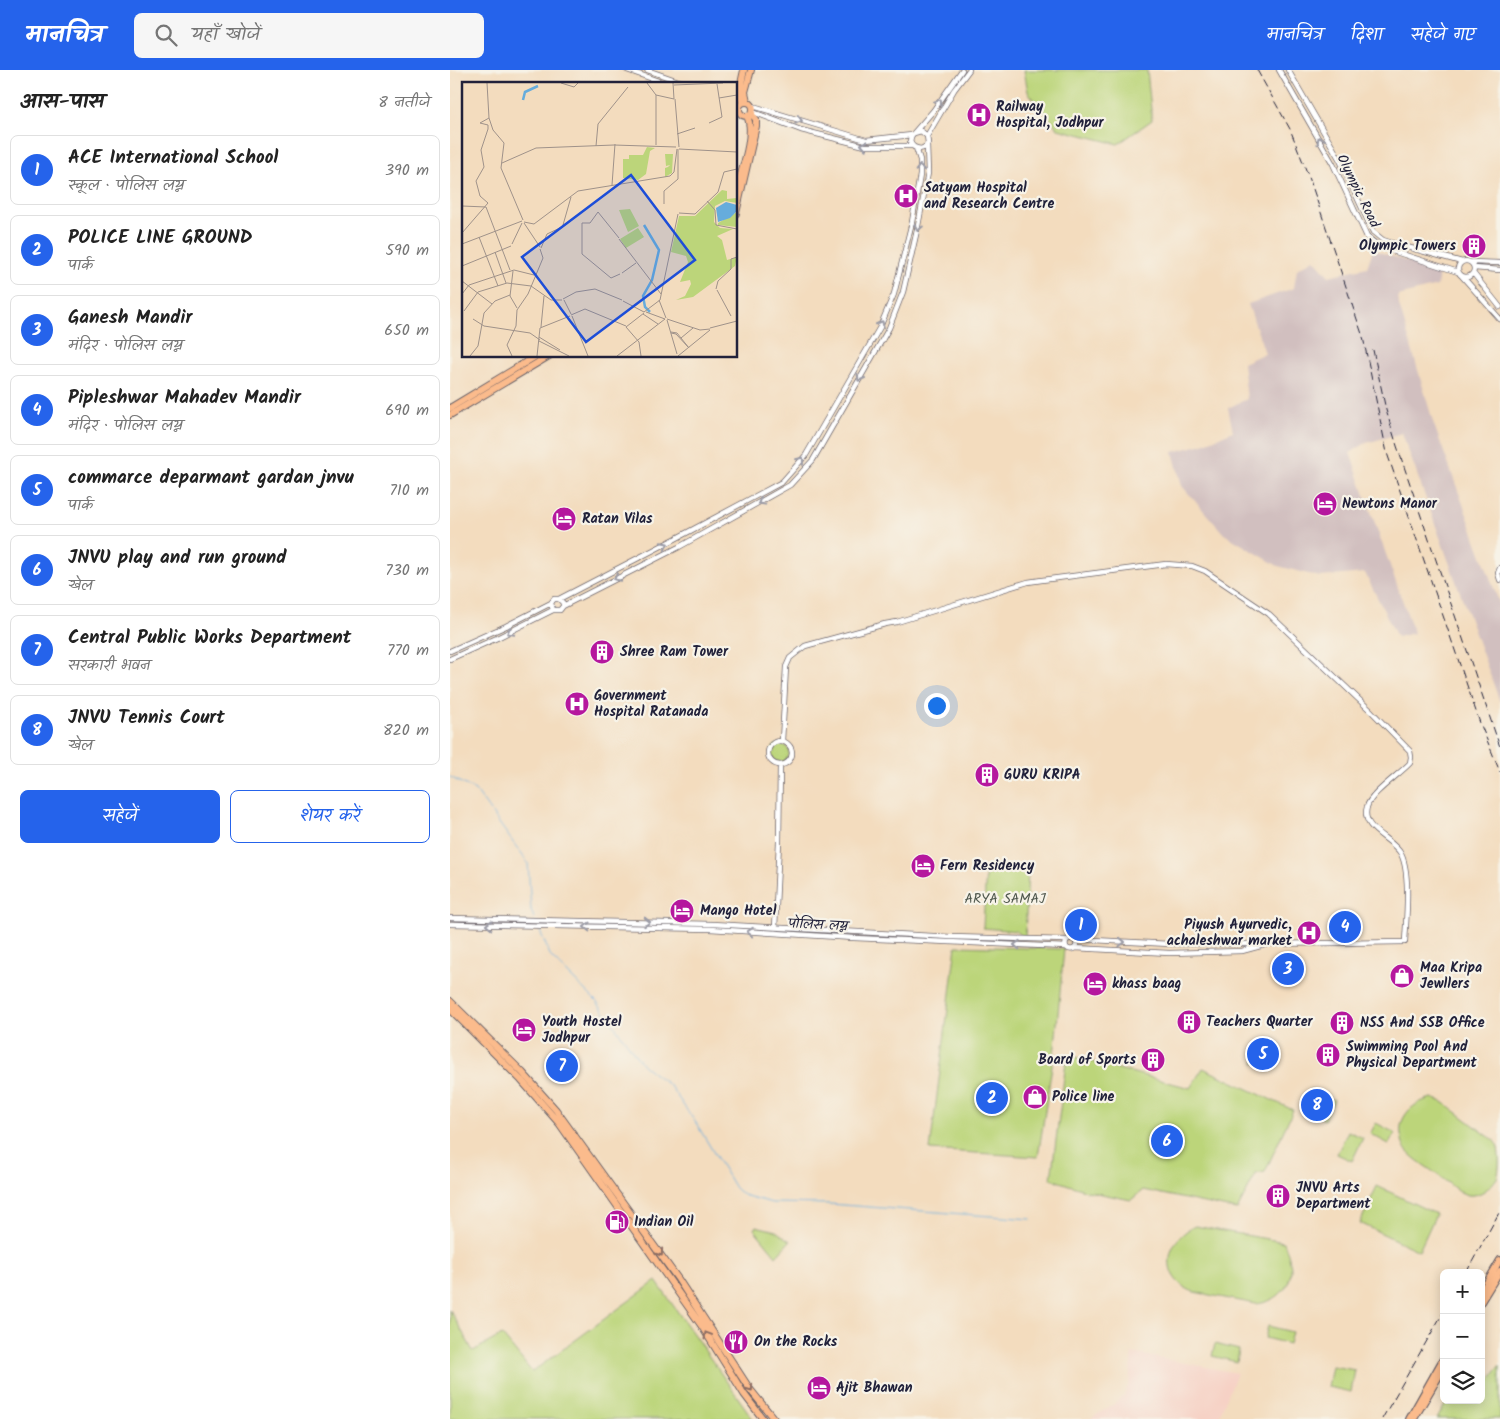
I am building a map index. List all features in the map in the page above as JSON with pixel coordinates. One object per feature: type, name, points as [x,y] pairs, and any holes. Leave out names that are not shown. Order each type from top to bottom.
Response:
[{"type":"highway","points":[[744,70],[739,93],[741,115],[751,112]]},
{"type":"highway","points":[[740,105],[751,70]]},
{"type":"highway","points":[[738,204],[756,126],[756,119],[751,112],[740,105]]},
{"type":"highway","points":[[738,183],[750,135],[751,112]]},
{"type":"highway","points":[[450,408],[533,358]]},
{"type":"highway","points":[[450,415],[546,358]]},
{"type":"highway","points":[[450,1001],[522,1072],[556,1110],[678,1279],[749,1388],[774,1419]]},
{"type":"highway","points":[[450,1009],[522,1080],[559,1123],[675,1288],[744,1394],[763,1419]]},
{"type":"main road","points":[[1485,1285],[1500,1260]]},
{"type":"main road","points":[[1485,1295],[1500,1271]]},
{"type":"main road","points":[[1409,1419],[1443,1359]]},
{"type":"main road","points":[[1414,1419],[1440,1375]]},
{"type":"street","points":[[627,70],[661,82]]},
{"type":"street","points":[[646,70],[681,82]]},
{"type":"street","points":[[450,652],[506,626],[551,603],[554,599],[559,599],[782,482],[806,455],[880,327],[894,294],[912,222],[920,175],[920,160],[910,142],[913,134],[933,111],[962,70]]},
{"type":"street","points":[[450,659],[554,610],[559,611],[563,606],[688,542],[790,485],[813,460],[889,328],[902,292],[918,226],[928,173],[927,136],[954,90],[969,70]]},
{"type":"street","name":"Olympic Road","points":[[1279,70],[1333,164],[1367,237],[1380,247],[1459,274]]},
{"type":"street","name":"Olympic Road","points":[[1288,70],[1340,160],[1373,232],[1383,240],[1462,262]]},
{"type":"street","points":[[751,112],[866,140],[913,134],[921,131],[927,136]]},
{"type":"street","points":[[751,112],[801,130],[865,146],[922,148],[926,145]]},
{"type":"street","points":[[1500,263],[1462,262],[1458,266],[1459,274],[1500,319]]},
{"type":"street","points":[[1469,262],[1473,271],[1500,307]]},
{"type":"street","points":[[1459,274],[1467,277],[1473,271],[1500,270]]},
{"type":"street","points":[[782,741],[786,667],[790,658],[805,646],[897,622],[1028,582],[1166,564],[1192,566],[1205,571],[1269,614],[1410,750],[1412,757],[1410,763],[1370,800],[1366,812],[1372,827],[1396,847],[1404,860],[1406,875],[1405,942],[1268,944],[1255,947],[1249,951],[1169,953],[1075,948],[1070,950],[1066,947],[1067,940]]},
{"type":"street","points":[[1500,568],[1498,573],[1500,580]]},
{"type":"street","points":[[559,599],[563,606]]},
{"type":"street","points":[[551,603],[554,610]]},
{"type":"street","points":[[782,741],[788,744],[792,753],[790,760],[786,764],[780,765],[772,762],[768,751],[774,742],[782,741]]},
{"type":"street","points":[[775,934],[780,765]]},
{"type":"street","points":[[450,918],[524,918],[776,927],[950,937],[1170,944],[1249,944],[1255,947]]},
{"type":"street","name":"पोलिस लय्न","points":[[450,924],[710,929],[775,934],[1066,947]]},
{"type":"street","points":[[1074,940],[1076,942],[1075,948]]},
{"type":"shaded area","points":[[1373,250],[1439,272],[1437,286],[1398,296],[1399,305],[1434,425],[1500,605],[1500,702],[1402,433],[1366,443],[1350,453],[1414,633],[1397,637],[1365,573],[1320,577],[1278,566],[1224,534],[1182,486],[1173,452],[1203,444],[1233,431],[1228,408],[1247,399],[1243,363],[1265,353],[1248,304],[1294,288],[1297,269],[1314,259],[1329,276],[1367,267]]},
{"type":"shaded area","points":[[1132,1353],[1237,1373],[1218,1419],[1090,1419],[1124,1396],[1129,1384]]},
{"type":"green space","points":[[1024,70],[1147,70],[1152,120],[1118,144],[1058,129],[1028,92]]},
{"type":"green space","points":[[780,744],[786,747],[789,753],[786,759],[780,762],[774,759],[771,753],[774,747]]},
{"type":"green space","name":"ARYA SAMAJ","points":[[986,868],[1028,871],[1025,938],[1016,931],[983,928]]},
{"type":"green space","points":[[956,946],[1064,949],[1055,1046],[1038,1157],[930,1150]]},
{"type":"green space","points":[[1261,1041],[1274,1046],[1266,1063],[1254,1063]]},
{"type":"green space","points":[[1067,1055],[1190,1088],[1203,1068],[1293,1110],[1265,1172],[1256,1174],[1237,1210],[1143,1190],[1131,1200],[1087,1191],[1051,1179]]},
{"type":"green space","points":[[1310,1089],[1334,1100],[1325,1120],[1301,1109]]},
{"type":"green space","points":[[1432,1098],[1443,1102],[1496,1142],[1499,1160],[1497,1178],[1492,1185],[1481,1193],[1468,1195],[1461,1192],[1417,1161],[1403,1145],[1401,1128],[1405,1116],[1413,1106]]},
{"type":"green space","points":[[1376,1123],[1395,1133],[1389,1144],[1370,1134]]},
{"type":"green space","points":[[1348,1131],[1363,1138],[1352,1161],[1337,1154]]},
{"type":"green space","points":[[1377,1186],[1436,1214],[1419,1251],[1360,1223]]},
{"type":"green space","points":[[756,1226],[776,1231],[790,1241],[776,1256],[754,1229]]},
{"type":"green space","points":[[1195,1226],[1284,1242],[1291,1270],[1288,1283],[1275,1298],[1256,1304],[1194,1292],[1183,1286],[1175,1278],[1171,1269],[1172,1250],[1177,1241]]},
{"type":"green space","points":[[656,1281],[753,1419],[450,1419],[450,1310],[473,1351],[502,1335],[532,1372]]},
{"type":"green space","points":[[1268,1326],[1292,1332],[1289,1344],[1265,1338]]},
{"type":"green space","points":[[1215,1344],[1239,1350],[1237,1362],[1212,1356]]},
{"type":"green space","points":[[1332,1366],[1355,1370],[1351,1392],[1328,1387]]},
{"type":"green space","points":[[1500,1366],[1500,1419],[1437,1419],[1446,1404],[1485,1404],[1485,1386]]},
{"type":"waterway","points":[[450,777],[475,790],[528,863],[531,910],[534,918]]},
{"type":"waterway","points":[[536,922],[551,957],[597,1002],[643,1065],[670,1086],[696,1123],[735,1188],[743,1195],[772,1203],[829,1204],[1031,1219]]},
{"type":"railway","points":[[1257,70],[1290,129],[1310,180],[1363,337],[1387,453],[1480,723],[1500,772]]},
{"type":"railway","points":[[1373,350],[1386,410],[1397,446],[1500,747]]},
{"type":"railway","points":[[1468,1269],[1500,1211]]},
{"type":"railway","points":[[1382,1419],[1442,1314]]},
{"type":"place","name":"Railway Hospital, Jodhpur","points":[[979,115]]},
{"type":"place","name":"Satyam Hospital and Research Centre","points":[[906,196]]},
{"type":"place","name":"Olympic Towers","points":[[1474,246]]},
{"type":"place","name":"Newtons Manor","points":[[1325,504]]},
{"type":"place","name":"Ratan Vilas","points":[[564,519]]},
{"type":"place","name":"Shree Ram Tower","points":[[602,652]]},
{"type":"place","name":"Government Hospital Ratanada","points":[[577,704]]},
{"type":"place","name":"GURU KRIPA","points":[[987,775]]},
{"type":"place","name":"Fern Residency","points":[[923,866]]},
{"type":"place","name":"Mango Hotel","points":[[682,911]]},
{"type":"place","name":"ACE International School","points":[[1081,925]]},
{"type":"place","name":"Pipleshwar Mahadev Mandir","points":[[1345,927]]},
{"type":"place","name":"Piyush Ayurvedic, achaleshwar market","points":[[1309,933]]},
{"type":"place","name":"Ganesh Mandir","points":[[1288,969]]},
{"type":"place","name":"Maa Kripa Jewllers","points":[[1402,976]]},
{"type":"place","name":"khass baag","points":[[1095,984]]},
{"type":"place","name":"Teachers Quarter","points":[[1189,1022]]},
{"type":"place","name":"NSS And SSB Office","points":[[1342,1023]]},
{"type":"place","name":"Youth Hostel Jodhpur","points":[[524,1030]]},
{"type":"place","name":"commarce deparmant gardan jnvu","points":[[1263,1054]]},
{"type":"place","name":"Swimming Pool And Physical Department","points":[[1328,1055]]},
{"type":"place","name":"Board of Sports","points":[[1153,1060]]},
{"type":"place","name":"Central Public Works Department","points":[[562,1066]]},
{"type":"place","name":"Police line","points":[[1035,1097]]},
{"type":"place","name":"POLICE LINE GROUND","points":[[992,1098]]},
{"type":"place","name":"JNVU Tennis Court","points":[[1317,1105]]},
{"type":"place","name":"JNVU play and run ground","points":[[1167,1141]]},
{"type":"place","name":"JNVU Arts Department","points":[[1278,1196]]},
{"type":"place","name":"Indian Oil","points":[[617,1222]]},
{"type":"place","name":"On the Rocks","points":[[736,1342]]},
{"type":"place","name":"Ajit Bhawan","points":[[819,1388]]}]
